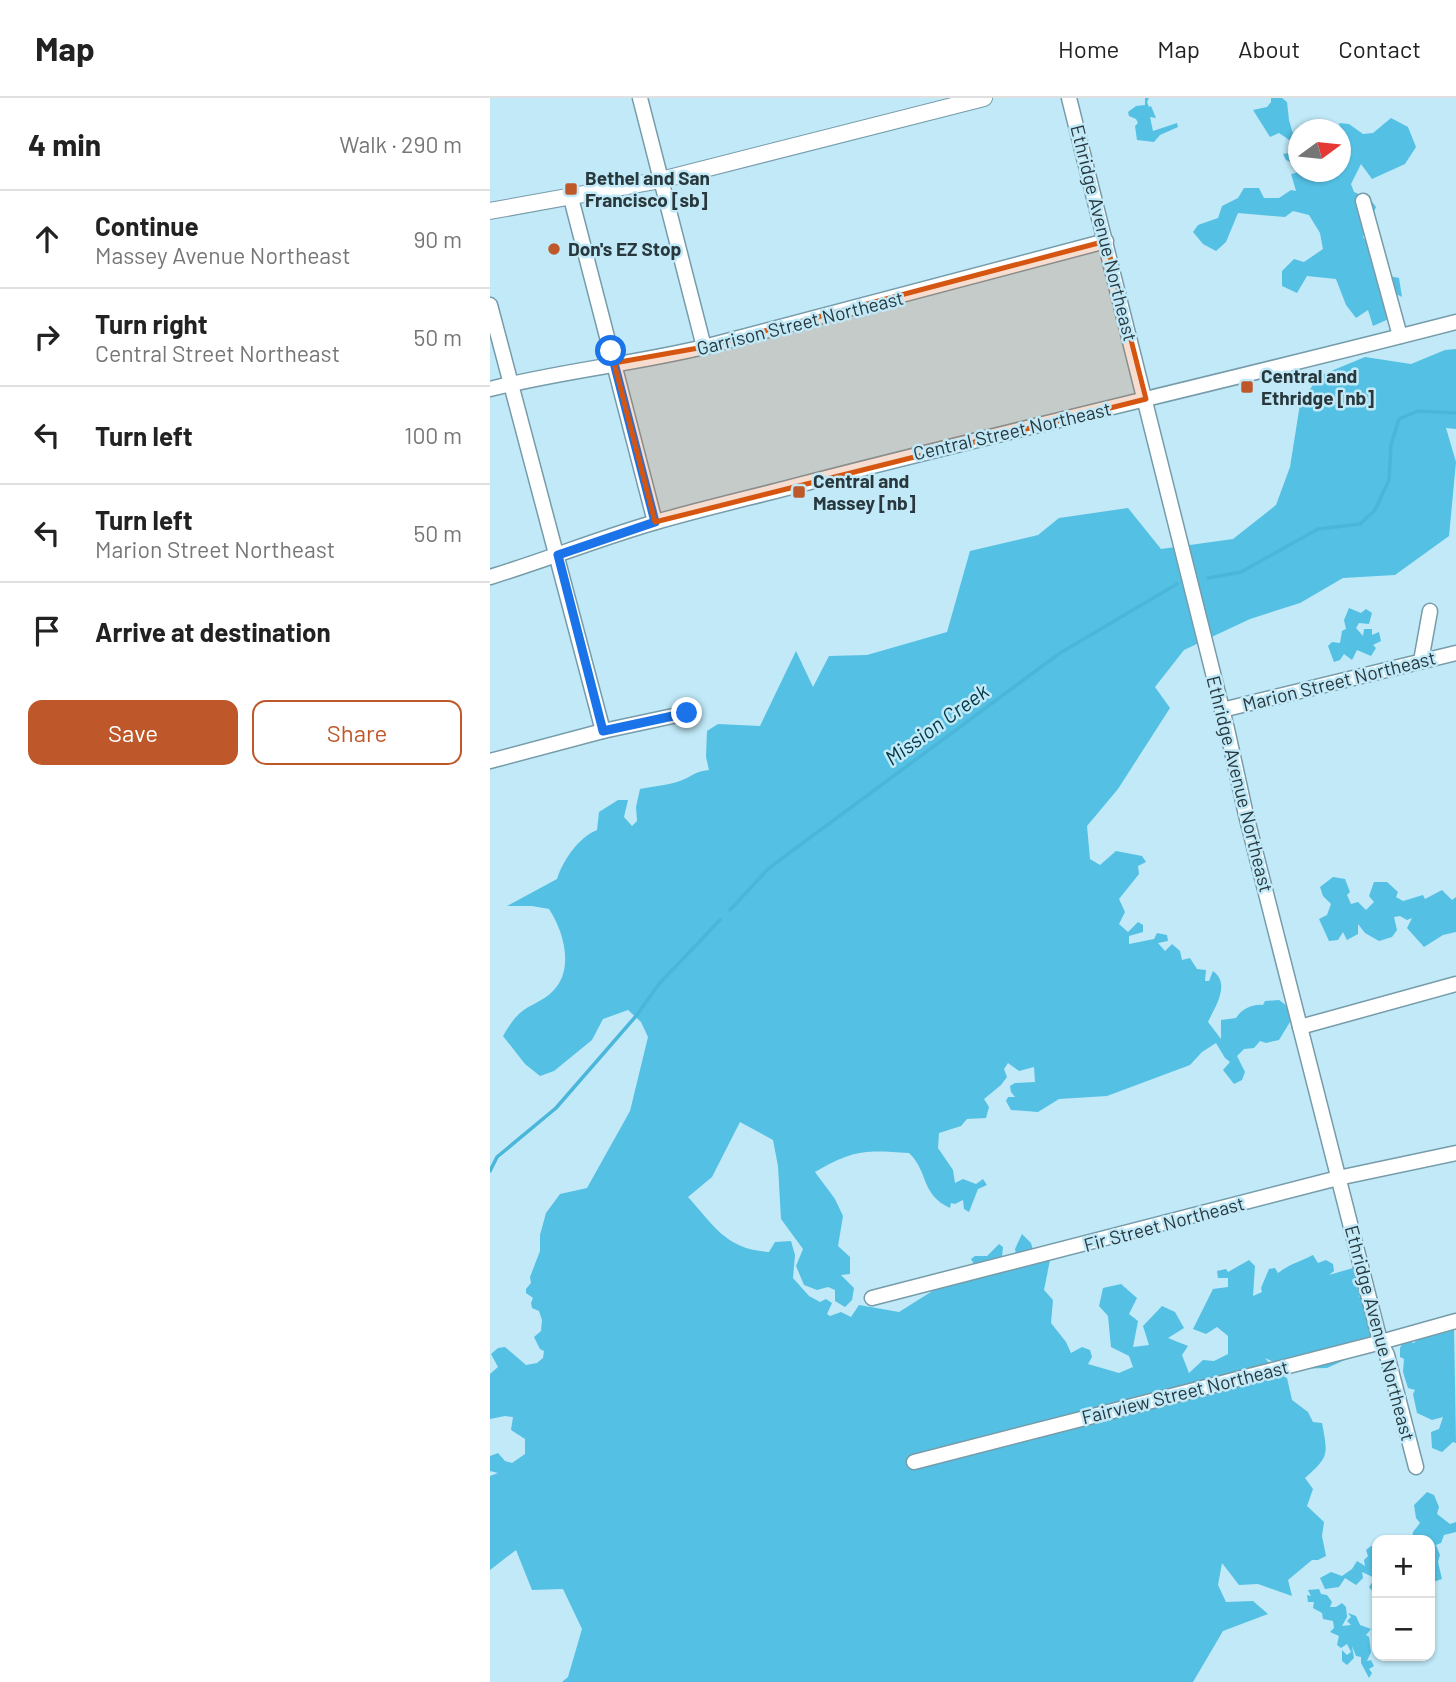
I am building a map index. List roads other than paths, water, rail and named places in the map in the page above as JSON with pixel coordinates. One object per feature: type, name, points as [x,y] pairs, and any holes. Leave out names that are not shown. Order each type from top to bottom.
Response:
[{"type":"street","points":[[640,98],[704,347]]},
{"type":"street","points":[[490,211],[661,180],[984,98]]},
{"type":"street","name":"Ethridge Avenue Northeast","points":[[1069,98],[1338,1178],[1416,1467]]},
{"type":"street","points":[[570,198],[655,522]]},
{"type":"street","points":[[1363,201],[1400,336]]},
{"type":"street","name":"Garrison Street Northeast","points":[[490,389],[704,347],[1106,241]]},
{"type":"street","points":[[490,305],[603,731]]},
{"type":"street","name":"Central Street Northeast","points":[[490,577],[655,522],[926,451],[1146,400],[1456,322]]},
{"type":"street","points":[[1421,661],[1430,611]]},
{"type":"street","name":"Marion Street Northeast","points":[[1222,710],[1456,653]]},
{"type":"street","points":[[490,761],[603,731],[687,713]]},
{"type":"street","points":[[1300,1027],[1456,984]]},
{"type":"street","name":"Fir Street Northeast","points":[[872,1298],[1338,1178],[1456,1153]]},
{"type":"street","name":"Fairview Street Northeast","points":[[914,1462],[1456,1321]]},
{"type":"waterway","name":"Mission Creek","points":[[1208,578],[1241,572],[1318,529],[1360,524],[1375,510],[1389,480],[1391,445],[1399,419],[1418,411],[1456,413]]},
{"type":"waterway","name":"Mission Creek","points":[[730,910],[769,868],[1060,653],[1177,584]]},
{"type":"waterway","name":"Mission Creek","points":[[490,1171],[497,1157],[556,1108],[636,1016],[659,984],[720,920]]},
{"type":"place","name":"Bethel and San Francisco [sb]","points":[[571,189]]},
{"type":"place","name":"Don's EZ Stop","points":[[554,249]]},
{"type":"place","name":"Central and Ethridge [nb]","points":[[1247,387]]},
{"type":"place","name":"Central and Massey [nb]","points":[[799,492]]}]
